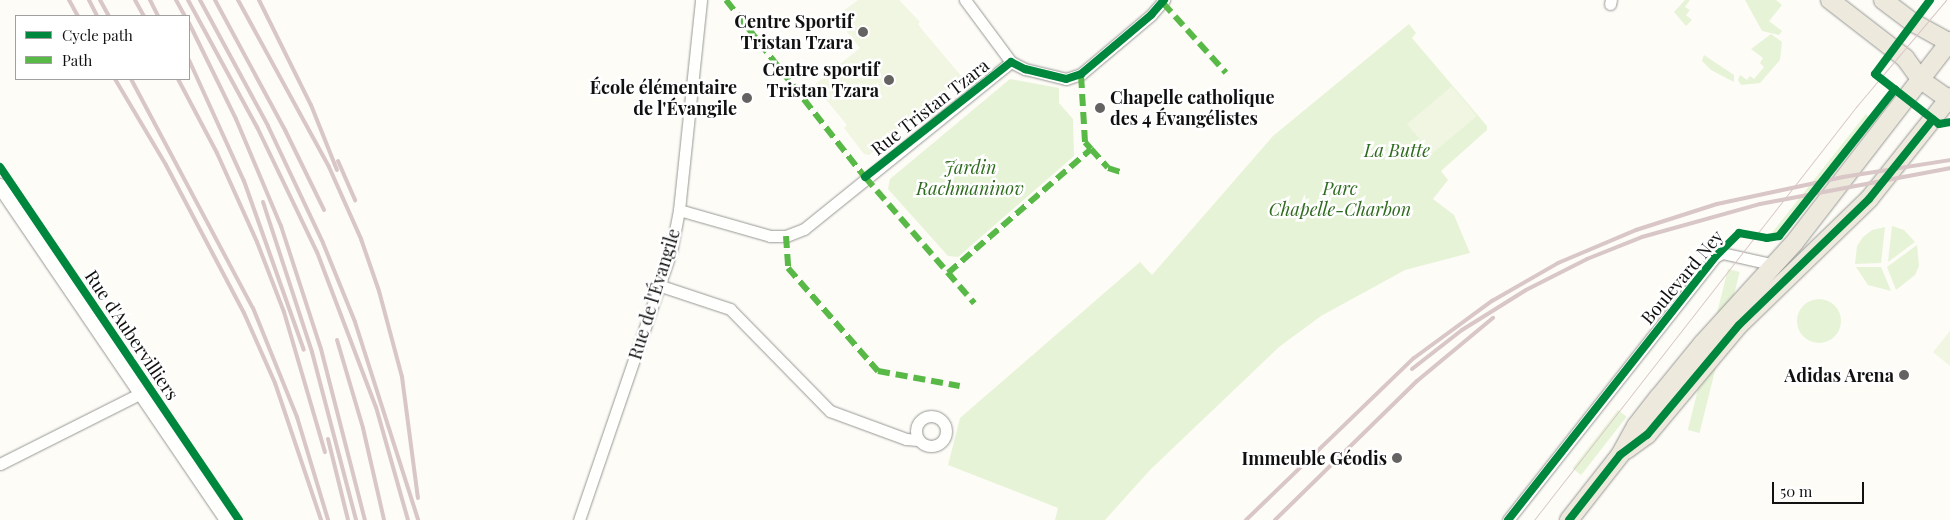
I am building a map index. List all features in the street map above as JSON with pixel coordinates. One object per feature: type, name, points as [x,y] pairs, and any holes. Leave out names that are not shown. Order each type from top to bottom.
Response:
[{"type":"main road","points":[[1620,455],[1647,435],[1739,325],[1869,199],[1949,99],[1921,80],[1905,58],[1830,0]]},
{"type":"main road","points":[[1569,520],[1620,455],[1636,426],[1703,342],[1775,265],[1950,42],[1914,23],[1883,0]]},
{"type":"street","name":"Rue de l'Évangile","points":[[579,520],[661,286],[679,210],[702,0]]},
{"type":"street","points":[[965,0],[1010,62]]},
{"type":"street","name":"Rue Tristan Tzara","points":[[679,210],[770,236],[786,236],[804,229],[1010,62],[1025,70],[1066,79],[1082,74],[1164,1]]},
{"type":"street","name":"Rue d'Aubervilliers","points":[[0,186],[227,520]]},
{"type":"street","name":"Boulevard Ney","points":[[1508,520],[1715,257],[1722,253],[1775,265]]},
{"type":"street","points":[[661,286],[730,310],[830,411],[906,439],[918,440]]},
{"type":"street","points":[[0,464],[141,393]]},
{"type":"green space","name":"Centre sportif Tristan Tzara","points":[[858,0],[899,0],[920,22],[918,24],[924,32],[962,77],[869,155],[864,154],[844,128],[847,125],[814,85],[860,48],[835,17]]},
{"type":"green space","points":[[1685,0],[1690,0],[1685,7],[1690,10],[1686,15],[1692,20],[1686,26],[1674,12]]},
{"type":"green space","points":[[1745,0],[1776,0],[1782,5],[1769,21],[1782,31],[1779,35],[1762,31]]},
{"type":"green space","name":"Parc Chapelle-Charbon","points":[[1409,24],[1416,33],[1412,38],[1487,126],[1487,130],[1441,171],[1448,180],[1433,199],[1454,215],[1470,253],[1405,270],[1321,316],[1279,347],[1150,470],[1105,520],[1055,520],[1058,508],[948,465],[960,418],[1140,262],[1152,275],[1273,136]]},
{"type":"green space","points":[[1771,34],[1782,42],[1780,60],[1760,83],[1741,85],[1738,80],[1740,75],[1747,80],[1750,76],[1754,79],[1764,67],[1760,63],[1763,58],[1751,49]]},
{"type":"green space","points":[[1704,55],[1734,75],[1734,82],[1711,70],[1702,61]]},
{"type":"green space","name":"Jardin Rachmaninov","points":[[1010,79],[1059,88],[1059,103],[1073,119],[1074,156],[958,257],[948,256],[888,189],[890,179]]},
{"type":"green space","points":[[1452,86],[1477,116],[1432,154],[1407,124]]},
{"type":"green space","points":[[1866,114],[1870,118],[1778,233],[1771,234]]},
{"type":"green space","points":[[1892,226],[1904,230],[1915,242],[1888,262]]},
{"type":"green space","points":[[1885,227],[1881,263],[1855,264],[1857,246],[1863,237],[1872,230]]},
{"type":"green space","points":[[1917,245],[1919,266],[1915,275],[1896,290],[1887,267]]},
{"type":"green space","points":[[1856,267],[1881,267],[1891,291],[1868,285]]},
{"type":"green space","points":[[1728,269],[1740,272],[1699,433],[1688,430]]},
{"type":"green space","points":[[1823,299],[1835,305],[1840,312],[1840,330],[1835,337],[1828,342],[1815,343],[1807,340],[1800,333],[1797,317],[1800,309],[1807,302]]},
{"type":"green space","points":[[1950,331],[1950,366],[1933,352]]},
{"type":"green space","points":[[1618,410],[1627,417],[1581,475],[1572,468]]},
{"type":"tram line","points":[[1534,520],[1856,107],[1946,0]]},
{"type":"railway","points":[[69,0],[77,15]]},
{"type":"railway","points":[[89,0],[96,15]]},
{"type":"railway","points":[[100,0],[108,15]]},
{"type":"railway","points":[[135,0],[143,15]]},
{"type":"railway","points":[[150,0],[158,15]]},
{"type":"railway","points":[[176,0],[184,15]]},
{"type":"railway","points":[[188,0],[257,127],[317,252],[376,407],[408,520]]},
{"type":"railway","points":[[200,0],[268,126],[323,243],[355,322],[418,520]]},
{"type":"railway","points":[[215,0],[285,130],[324,210]]},
{"type":"railway","points":[[238,0],[329,167],[361,239],[379,291],[402,377],[418,498]]},
{"type":"railway","points":[[259,0],[311,105],[337,170]]},
{"type":"railway","points":[[190,25],[236,119],[281,226],[321,349],[365,520]]},
{"type":"railway","points":[[190,62],[244,181],[304,350]]},
{"type":"railway","points":[[116,80],[166,165],[244,313],[275,383],[321,520]]},
{"type":"railway","points":[[132,80],[253,308],[297,417],[328,520]]},
{"type":"railway","points":[[179,80],[217,153],[257,242],[284,312],[325,452]]},
{"type":"railway","points":[[1246,520],[1414,358],[1492,301],[1558,263],[1636,230],[1717,204],[1843,177],[1950,160]]},
{"type":"railway","points":[[338,161],[355,200]]},
{"type":"railway","points":[[1412,369],[1462,330],[1526,290],[1587,259],[1642,237],[1760,204],[1950,168]]},
{"type":"railway","points":[[263,202],[312,352],[356,520]]},
{"type":"railway","points":[[1275,520],[1417,381],[1493,318]]},
{"type":"railway","points":[[337,340],[363,428],[384,520]]},
{"type":"railway","points":[[328,439],[348,520]]},
{"type":"marked path","points":[[726,0],[865,177],[974,303]]},
{"type":"marked path","points":[[1163,3],[1226,73]]},
{"type":"marked path","points":[[948,273],[1091,149],[1085,142],[1081,74]]},
{"type":"marked path","points":[[1091,149],[1108,168],[1120,172]]},
{"type":"marked path","points":[[786,236],[788,268],[878,371],[960,386]]},
{"type":"cycle path","points":[[865,177],[1011,62],[1025,69],[1066,79],[1081,74],[1151,15],[1164,0]]},
{"type":"cycle path","points":[[1930,0],[1875,74],[1939,124],[1950,122]]},
{"type":"cycle path","points":[[1508,520],[1715,257],[1739,233],[1767,238],[1779,236],[1895,89]]},
{"type":"cycle path","points":[[1569,520],[1620,455],[1647,435],[1739,325],[1869,199],[1933,119]]},
{"type":"cycle path","points":[[0,167],[239,520]]},
{"type":"place","name":"Centre Sportif Tristan Tzara","points":[[863,32]]},
{"type":"place","name":"Centre sportif Tristan Tzara","points":[[889,80]]},
{"type":"place","name":"École élémentaire de l'Évangile","points":[[747,98]]},
{"type":"place","name":"Chapelle catholique des 4 Évangélistes","points":[[1100,108]]},
{"type":"place","name":"Adidas Arena","points":[[1904,375]]},
{"type":"place","name":"Immeuble Géodis","points":[[1397,458]]},
{"type":"park label","name":"La Butte","points":[[1397,150]]}]
